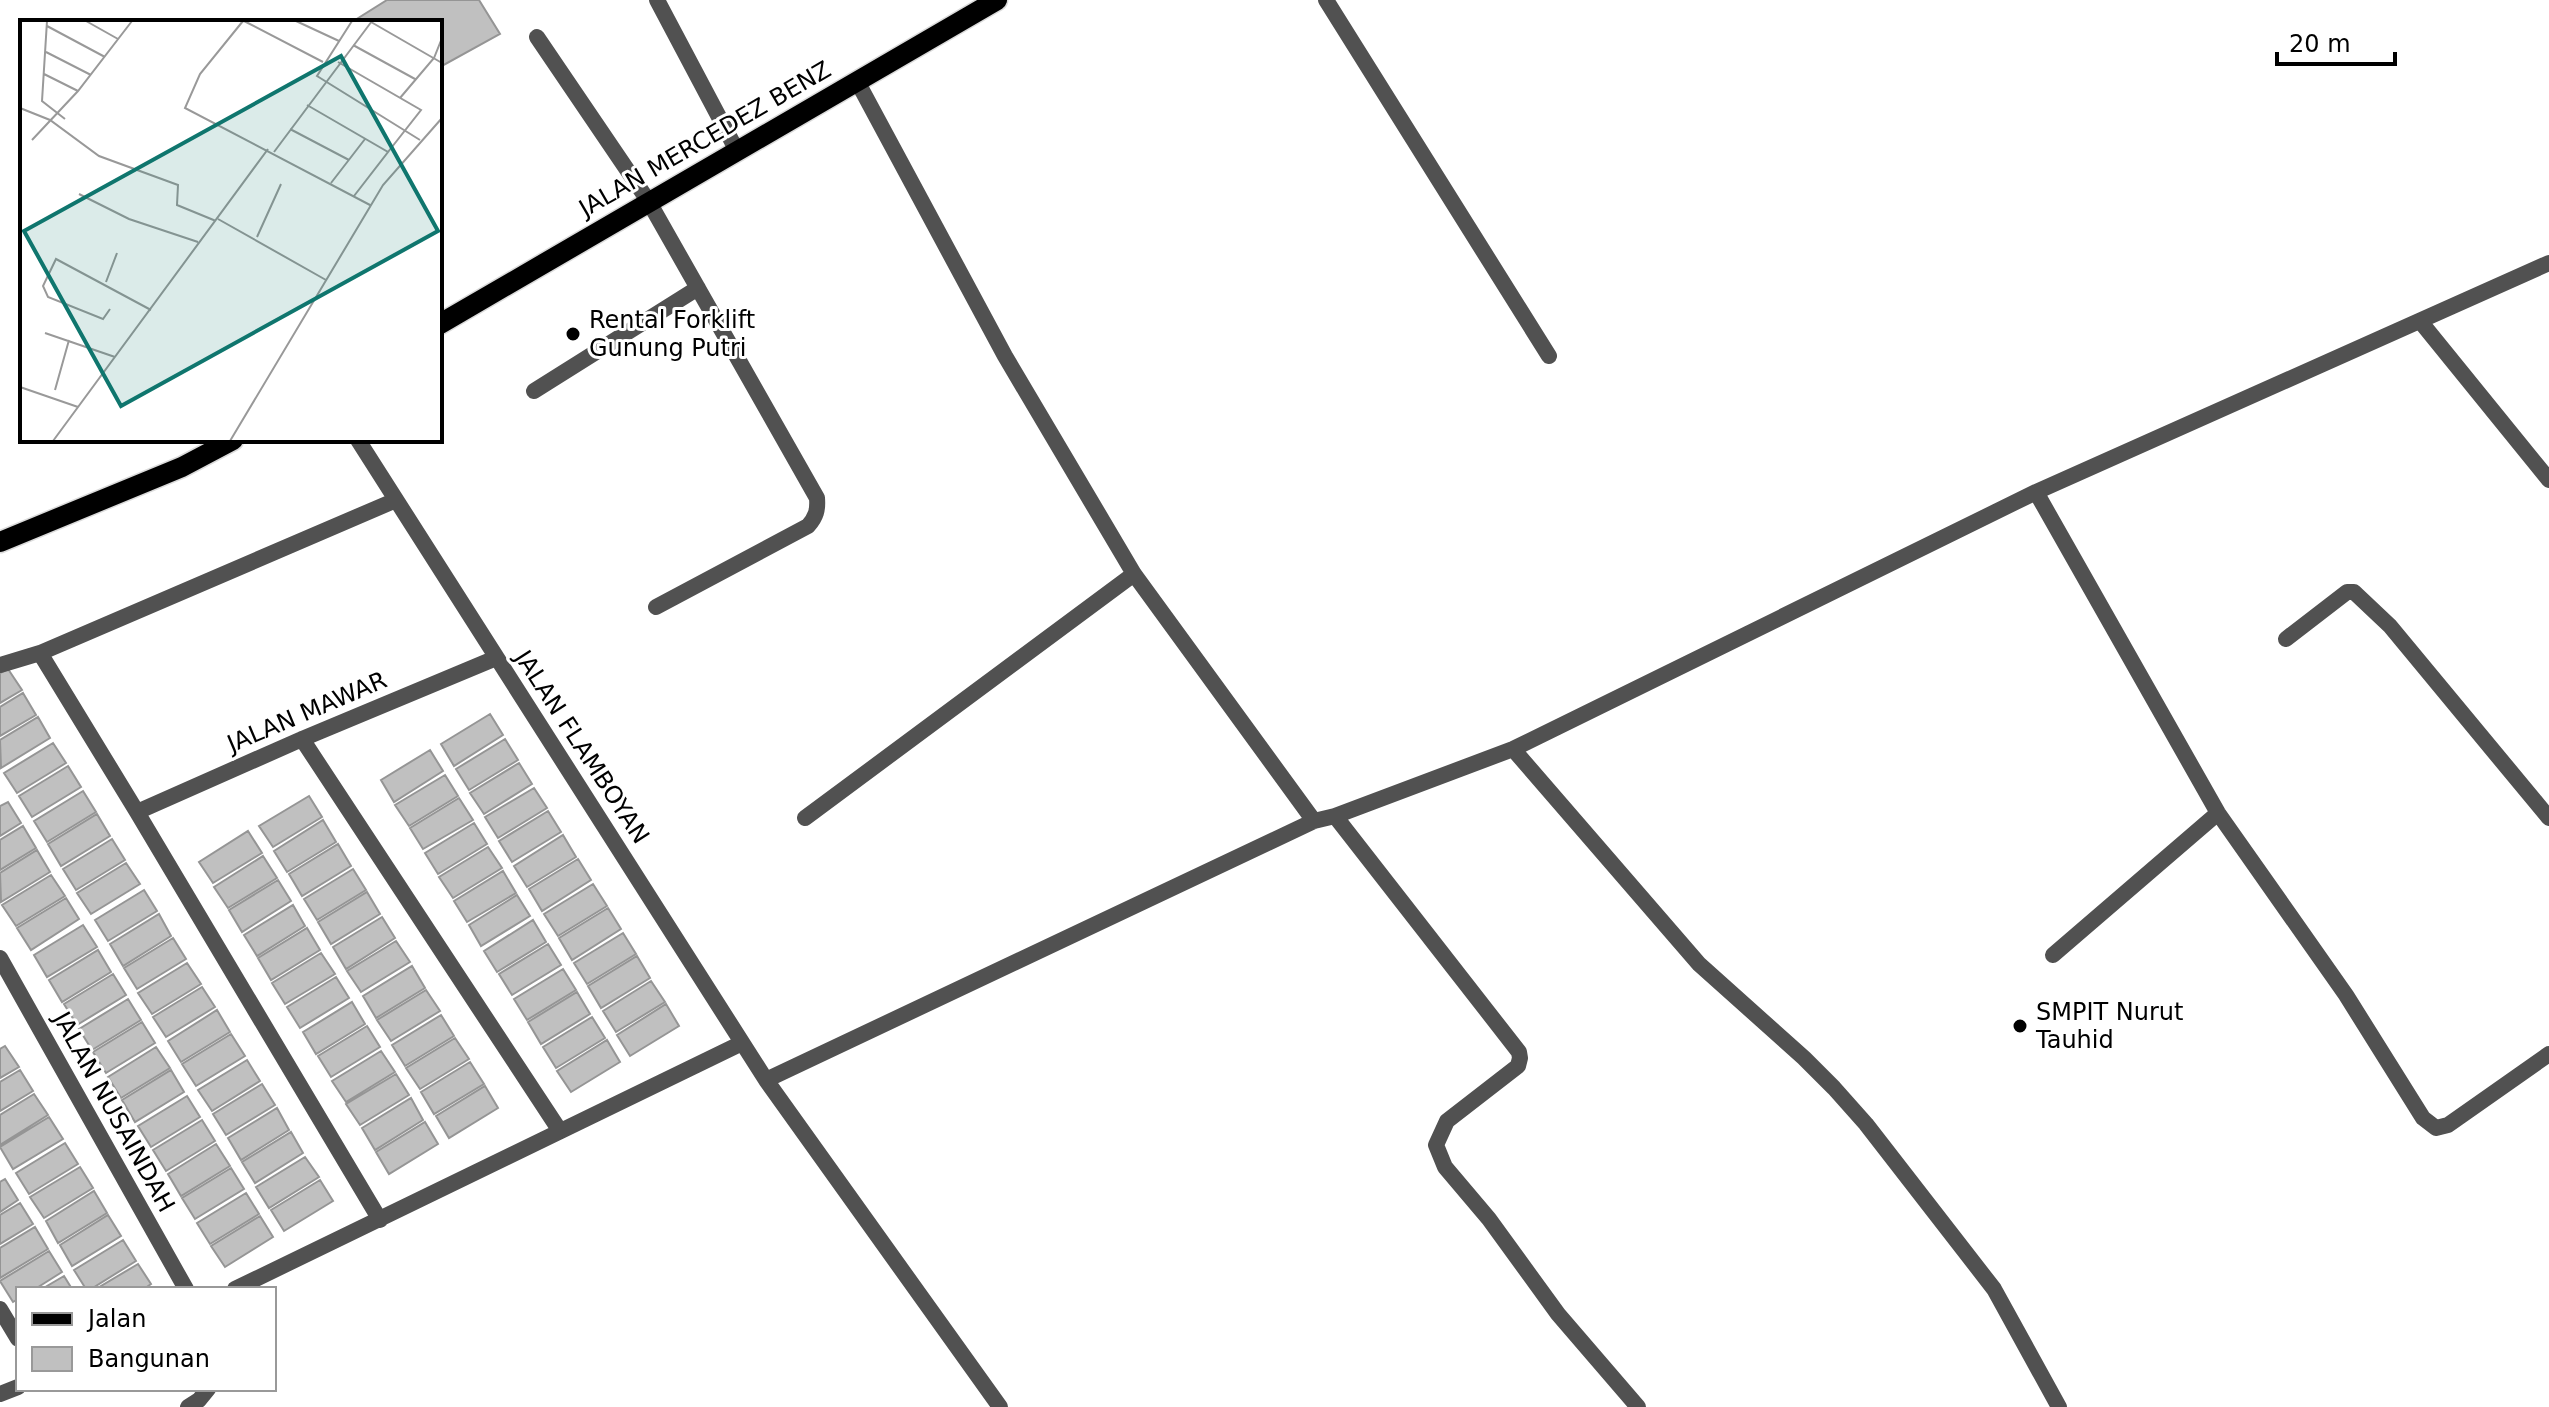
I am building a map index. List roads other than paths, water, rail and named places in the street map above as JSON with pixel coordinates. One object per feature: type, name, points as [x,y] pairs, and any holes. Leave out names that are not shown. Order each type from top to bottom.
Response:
[{"type":"main road","name":"JALAN MERCEDEZ BENZ","points":[[442,323],[997,0]]},
{"type":"main road","points":[[0,542],[182,467],[229,442]]},
{"type":"street","points":[[657,0],[737,151]]},
{"type":"street","points":[[1326,0],[1549,356]]},
{"type":"street","points":[[537,37],[649,202],[817,498],[815,517],[808,526],[656,607]]},
{"type":"street","points":[[857,81],[1005,356],[1134,574],[1314,821]]},
{"type":"street","points":[[766,1080],[1314,821],[1335,816],[1513,749],[2036,492],[2549,263]]},
{"type":"street","points":[[534,391],[698,288]]},
{"type":"street","points":[[2420,321],[2549,480]]},
{"type":"street","name":"JALAN FLAMBOYAN","points":[[359,442],[766,1080],[1000,1407]]},
{"type":"street","points":[[2036,492],[2218,813],[2346,995],[2423,1118],[2436,1128],[2448,1125],[2549,1054]]},
{"type":"street","points":[[0,665],[40,653],[396,500]]},
{"type":"street","points":[[805,818],[1134,574]]},
{"type":"street","points":[[2286,639],[2347,592],[2354,592],[2390,626],[2549,818]]},
{"type":"street","points":[[40,653],[380,1220]]},
{"type":"street","name":"JALAN MAWAR","points":[[137,812],[496,658]]},
{"type":"street","points":[[302,739],[560,1131]]},
{"type":"street","points":[[1513,749],[1699,964],[1804,1058],[1866,1124],[1994,1289],[2059,1407]]},
{"type":"street","points":[[2053,955],[2218,813]]},
{"type":"street","points":[[1335,816],[1519,1052],[1518,1066],[1447,1121],[1436,1145],[1445,1167],[1489,1219],[1558,1314],[1638,1407]]},
{"type":"street","name":"JALAN NUSAINDAH","points":[[0,958],[185,1287]]},
{"type":"street","points":[[239,1287],[742,1043]]},
{"type":"street","points":[[0,1309],[16,1336]]},
{"type":"street","points":[[188,1407],[206,1391]]},
{"type":"place","name":"Rental Forklift Gunung Putri","points":[[573,334]]},
{"type":"place","name":"SMPIT Nurut Tauhid","points":[[2020,1026]]}]
